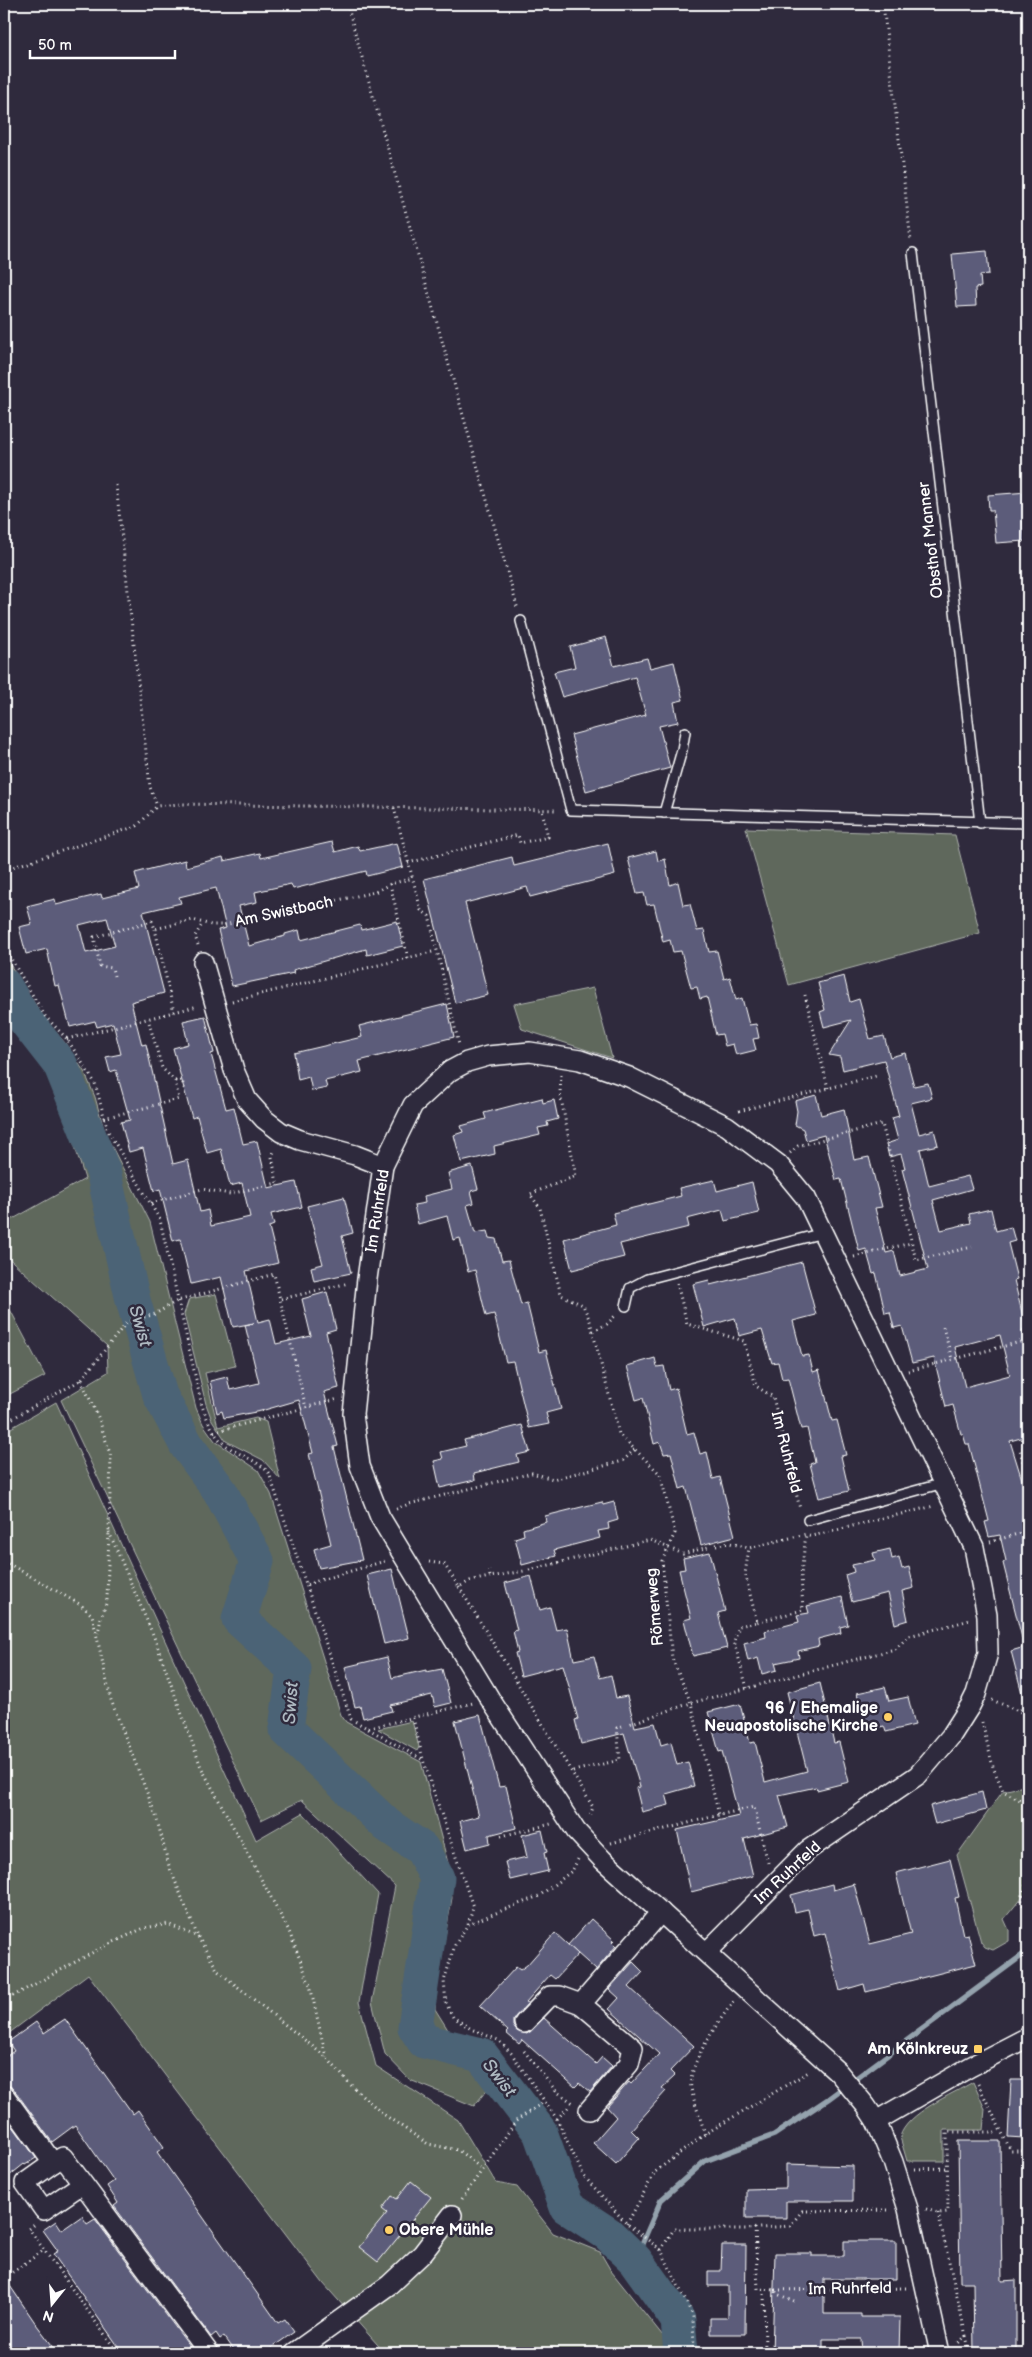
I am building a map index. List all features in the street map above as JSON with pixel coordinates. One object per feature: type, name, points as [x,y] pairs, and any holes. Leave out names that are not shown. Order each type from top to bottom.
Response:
[{"type":"street","points":[[203,962],[217,1005],[234,1070],[247,1100],[264,1119],[281,1132],[300,1140],[355,1155],[383,1166]]},
{"type":"street","name":"Im Ruhrfeld","points":[[707,1952],[808,1850],[918,1775],[951,1736],[973,1700],[988,1653],[987,1615],[974,1547],[806,1198],[778,1164],[727,1126],[630,1078],[580,1060],[530,1052],[488,1056],[467,1062],[450,1071],[413,1105],[383,1166],[353,1414],[360,1466],[380,1517],[490,1699],[572,1824],[592,1849],[832,2066],[871,2113],[896,2173],[908,2209],[940,2353]]},
{"type":"street","points":[[581,2004],[661,1912]]},
{"type":"street","points":[[524,2023],[550,1996],[559,1996],[581,2004],[633,2048],[629,2064],[580,2107]]},
{"type":"street","points":[[871,2113],[970,2067],[1028,2037]]},
{"type":"street","points":[[4,2095],[53,2163]]},
{"type":"street","points":[[82,2184],[44,2210],[25,2183],[63,2157],[209,2353]]},
{"type":"street","points":[[294,2353],[389,2285],[422,2254],[452,2214]]},
{"type":"lane","name":"Obsthof Manner","points":[[913,253],[980,823]]},
{"type":"lane","points":[[521,621],[571,810],[1028,823]]},
{"type":"lane","points":[[664,813],[682,750],[685,732]]},
{"type":"lane","points":[[626,1306],[630,1288],[647,1279],[823,1233]]},
{"type":"lane","points":[[804,1520],[944,1483]]},
{"type":"path","points":[[347,4],[521,621]]},
{"type":"path","points":[[883,4],[913,253]]},
{"type":"path","points":[[116,485],[150,787],[158,806]]},
{"type":"path","points":[[4,870],[136,826],[158,806],[180,804],[571,810]]},
{"type":"path","points":[[394,808],[421,910],[429,916],[459,1044],[467,1062]]},
{"type":"path","points":[[408,864],[518,836],[520,844],[548,836],[542,810]]},
{"type":"path","name":"Am Swistbach","points":[[114,976],[112,968],[100,966],[94,937],[152,921],[155,929],[193,920],[212,926],[227,924],[375,892],[390,884],[413,878]]},
{"type":"path","points":[[390,884],[408,958]]},
{"type":"path","points":[[67,1039],[174,1012],[155,929]]},
{"type":"path","points":[[4,947],[45,1016],[67,1039],[95,1083],[108,1131],[160,1220],[202,1406],[214,1432],[221,1441],[261,1464],[269,1474],[351,1719],[424,1760]]},
{"type":"path","points":[[217,1005],[436,951]]},
{"type":"path","points":[[805,995],[828,1088]]},
{"type":"path","points":[[104,1118],[179,1100],[175,1082],[162,1068],[148,1019]]},
{"type":"path","name":"Römerweg","points":[[562,1057],[560,1093],[576,1176],[530,1194],[540,1208],[561,1295],[584,1305],[590,1321],[619,1434],[660,1474],[675,1533],[662,1561],[672,1658],[691,1703]]},
{"type":"path","points":[[727,1126],[736,1112],[876,1076]]},
{"type":"path","points":[[175,1082],[182,1080],[186,1091]]},
{"type":"path","points":[[778,1164],[798,1146],[882,1124],[916,1260],[972,1247]]},
{"type":"path","points":[[151,1203],[202,1189],[230,1194],[278,1183],[272,1157],[281,1132]]},
{"type":"path","points":[[837,1262],[911,1243]]},
{"type":"path","name":"Im Ruhrfeld","points":[[675,1273],[687,1324],[744,1341],[756,1386],[773,1397],[804,1520],[806,1534],[801,1575],[803,1610],[757,1622]]},
{"type":"path","points":[[4,1423],[80,1380],[127,1322],[155,1314],[178,1301],[274,1274],[306,1408]]},
{"type":"path","points":[[281,1299],[368,1279]]},
{"type":"path","points":[[593,1331],[607,1324],[626,1306]]},
{"type":"path","points":[[943,1327],[952,1359]]},
{"type":"path","points":[[892,1376],[1028,1340]]},
{"type":"path","points":[[80,1380],[99,1419],[111,1457],[107,1601],[100,1618],[98,1634]]},
{"type":"path","points":[[214,1432],[355,1394]]},
{"type":"path","points":[[1028,1447],[1020,1449],[1028,1484]]},
{"type":"path","points":[[380,1517],[409,1504],[532,1473],[553,1479],[623,1461],[635,1449]]},
{"type":"path","points":[[716,1545],[730,1543],[749,1548],[806,1534],[812,1536],[953,1502]]},
{"type":"path","points":[[974,1547],[1028,1531]]},
{"type":"path","points":[[109,1532],[154,1637],[201,1767],[288,1929],[310,1985],[326,2058]]},
{"type":"path","points":[[529,1570],[650,1540],[683,1554],[708,1547]]},
{"type":"path","points":[[747,1688],[734,1641],[739,1626],[757,1622],[745,1574],[749,1548]]},
{"type":"path","points":[[306,1584],[376,1564],[406,1560],[444,1564],[593,1806],[587,1824],[554,1824],[501,1836]]},
{"type":"path","points":[[4,1561],[81,1605],[92,1615],[98,1634],[102,1664],[111,1700],[156,1816],[169,1866],[198,1937],[218,1971],[326,2058],[352,2086],[383,2114],[428,2144],[458,2150],[482,2169]]},
{"type":"path","points":[[489,1570],[490,1577]]},
{"type":"path","points":[[459,1587],[470,1581],[524,1571]]},
{"type":"path","points":[[629,1724],[691,1703],[895,1649],[910,1636],[987,1615]]},
{"type":"path","points":[[368,1729],[490,1699]]},
{"type":"path","points":[[973,1700],[1019,1710],[1028,1715]]},
{"type":"path","points":[[973,1700],[980,1717],[993,1767],[1002,1791],[1028,1804]]},
{"type":"path","points":[[691,1703],[719,1815]]},
{"type":"path","points":[[1019,1710],[1028,1708]]},
{"type":"path","points":[[413,1718],[424,1760],[473,1907],[468,1924],[455,1946],[444,1981],[446,2002],[453,2017],[471,2029],[498,2040],[511,2053],[557,2119],[584,2175],[627,2224],[661,2250],[693,2316],[694,2353]]},
{"type":"path","points":[[573,1771],[620,1760],[617,1728],[622,1726]]},
{"type":"path","points":[[592,1849],[754,1807],[767,1858],[776,1883]]},
{"type":"path","points":[[468,1924],[539,1896],[572,1871]]},
{"type":"path","points":[[1028,1882],[1020,1894],[1020,1902],[1028,1914]]},
{"type":"path","points":[[4,2002],[101,1948],[144,1928],[168,1924],[198,1937]]},
{"type":"path","points":[[705,2134],[691,2088],[692,2076],[720,2018],[745,1987]]},
{"type":"path","points":[[524,2051],[556,2091],[580,2107],[557,2119]]},
{"type":"path","points":[[627,2224],[655,2172],[705,2134],[832,2066]]},
{"type":"path","points":[[970,2067],[999,2130],[1011,2151],[1028,2151]]},
{"type":"path","points":[[452,2214],[516,2121],[545,2101]]},
{"type":"path","points":[[661,2250],[674,2229],[790,2226],[802,2211],[908,2209],[918,2207],[938,2213],[948,2212],[947,2132],[995,2132],[999,2130]]},
{"type":"path","points":[[896,2173],[908,2169],[947,2168]]},
{"type":"path","points":[[44,2210],[38,2223],[29,2229],[118,2353]]},
{"type":"path","points":[[938,2213],[970,2353]]},
{"type":"path","points":[[755,2228],[758,2289],[764,2289],[765,2353]]},
{"type":"path","points":[[4,2278],[44,2250]]},
{"type":"path","name":"Im Ruhrfeld","points":[[764,2289],[926,2288]]},
{"type":"path","points":[[775,2290],[777,2294],[794,2302]]},
{"type":"path","points":[[940,2353],[951,2350],[966,2336]]},
{"type":"green space","points":[[746,828],[955,835],[980,933],[789,985]]},
{"type":"green space","points":[[4,955],[43,1017],[65,1043],[85,1073],[95,1097],[105,1133],[150,1222],[196,1408],[203,1424],[215,1441],[258,1470],[271,1494],[341,1715],[346,1722],[421,1762],[448,1863],[452,1898],[437,1981],[435,2009],[450,2033],[485,2052],[501,2072],[474,2106],[410,2080],[385,2054],[372,2002],[395,1886],[302,1800],[261,1820],[61,1400],[108,1372],[107,1346],[4,1254],[4,1224],[85,1179],[67,1121],[48,1072],[4,1012]]},
{"type":"green space","points":[[593,988],[612,1058],[522,1029],[514,1004]]},
{"type":"green space","points":[[216,1294],[235,1366],[205,1373],[218,1427],[256,1418],[266,1422],[280,1479],[263,1460],[226,1441],[212,1420],[206,1404],[184,1314],[189,1299]]},
{"type":"green space","points":[[4,1298],[45,1376],[4,1397]]},
{"type":"green space","points":[[56,1402],[256,1840],[303,1813],[378,1894],[359,2002],[376,2066],[458,2120],[496,2183],[517,2187],[553,2233],[600,2252],[611,2271],[671,2346],[670,2353],[385,2353],[323,2283],[88,1974],[4,2037],[4,1432]]},
{"type":"green space","points":[[412,1721],[419,1747],[417,1751],[378,1729]]},
{"type":"green space","points":[[1028,1785],[1028,1890],[1004,1919],[1009,1930],[1009,1941],[993,1950],[985,1947],[981,1942],[957,1855],[1003,1791]]},
{"type":"green space","points":[[973,2082],[985,2109],[983,2130],[944,2130],[944,2161],[907,2161],[900,2137],[904,2128],[920,2112]]},
{"type":"building","points":[[987,251],[989,274],[980,275],[981,287],[975,288],[976,306],[957,307],[952,254]]},
{"type":"building","points":[[1028,492],[1028,520],[1023,521],[1025,541],[996,543],[993,510],[989,510],[988,495]]},
{"type":"building","points":[[606,637],[614,666],[647,658],[650,668],[674,662],[683,700],[674,702],[678,722],[659,726],[670,768],[586,791],[571,735],[646,715],[635,677],[562,697],[554,672],[575,667],[570,647]]},
{"type":"building","points":[[332,842],[335,852],[358,846],[360,851],[397,843],[403,867],[367,876],[366,871],[293,889],[291,884],[255,892],[257,902],[239,906],[249,946],[299,930],[301,940],[360,925],[361,930],[397,921],[403,946],[367,955],[366,949],[293,970],[294,973],[232,986],[218,930],[226,928],[216,888],[179,897],[181,903],[143,912],[164,993],[131,1002],[142,1045],[146,1044],[173,1164],[188,1160],[200,1212],[208,1210],[211,1226],[250,1217],[242,1183],[230,1186],[221,1149],[207,1153],[197,1116],[192,1118],[173,1048],[188,1044],[183,1021],[205,1016],[214,1053],[211,1054],[226,1109],[234,1107],[243,1144],[257,1141],[268,1188],[296,1182],[302,1207],[271,1214],[274,1225],[269,1227],[278,1263],[246,1271],[258,1322],[270,1319],[276,1344],[311,1336],[302,1299],[327,1292],[336,1329],[326,1332],[339,1388],[324,1392],[338,1446],[334,1447],[362,1560],[319,1568],[314,1549],[331,1544],[309,1454],[313,1453],[299,1400],[261,1411],[224,1418],[222,1411],[217,1413],[210,1381],[227,1377],[230,1390],[259,1383],[245,1325],[254,1323],[233,1327],[221,1277],[191,1284],[180,1239],[173,1241],[160,1189],[154,1191],[143,1148],[129,1152],[121,1122],[130,1120],[116,1070],[110,1072],[106,1057],[121,1054],[113,1023],[97,1027],[95,1021],[70,1027],[59,985],[55,986],[47,949],[26,954],[19,927],[32,924],[27,906],[55,899],[56,905],[101,894],[102,898],[139,889],[135,873],[185,860],[186,867],[223,857],[224,861],[260,853],[261,858]],"holes":[[[107,918],[115,946],[86,953],[79,925]]]},
{"type":"building","points":[[608,843],[615,875],[530,897],[527,887],[465,903],[488,995],[455,1003],[424,879],[512,857],[514,866]]},
{"type":"building","points":[[656,851],[658,861],[665,859],[670,885],[678,882],[683,905],[690,904],[697,931],[704,930],[709,952],[717,951],[724,979],[730,977],[736,1000],[742,998],[749,1025],[756,1024],[759,1038],[753,1039],[756,1050],[736,1055],[733,1044],[725,1046],[722,1034],[716,1035],[707,997],[700,999],[697,987],[691,988],[681,951],[673,952],[670,940],[663,942],[654,904],[647,905],[644,893],[637,894],[628,858]]},
{"type":"building","points":[[844,976],[850,1002],[859,999],[870,1039],[884,1036],[890,1057],[905,1053],[914,1086],[928,1083],[932,1098],[911,1103],[919,1134],[934,1130],[938,1145],[920,1149],[929,1186],[968,1176],[972,1189],[933,1200],[941,1230],[971,1223],[969,1214],[991,1209],[996,1231],[1011,1227],[1015,1241],[1008,1243],[1017,1279],[1014,1280],[1026,1329],[1022,1330],[1028,1356],[1028,1436],[1010,1441],[1028,1499],[1028,1637],[1022,1638],[1003,1563],[1006,1561],[1000,1535],[989,1537],[985,1522],[989,1521],[969,1444],[966,1444],[963,1434],[961,1434],[953,1405],[946,1407],[934,1358],[912,1363],[902,1326],[894,1328],[890,1312],[885,1313],[876,1273],[873,1274],[866,1249],[859,1251],[841,1179],[836,1180],[824,1135],[806,1140],[803,1129],[795,1125],[797,1111],[795,1101],[816,1095],[821,1115],[844,1109],[854,1160],[869,1157],[882,1207],[875,1208],[886,1253],[894,1251],[900,1276],[928,1269],[902,1169],[905,1168],[901,1154],[889,1157],[886,1144],[898,1140],[892,1118],[899,1116],[884,1060],[843,1070],[840,1057],[829,1055],[851,1020],[824,1027],[820,1012],[825,1010],[818,983]],"holes":[[[1000,1335],[1010,1375],[965,1387],[955,1347]]]},
{"type":"building","points":[[447,1004],[454,1037],[359,1061],[362,1072],[325,1081],[327,1088],[312,1091],[309,1077],[298,1080],[294,1053],[362,1037],[359,1026]]},
{"type":"building","points":[[542,1098],[543,1103],[554,1100],[558,1119],[547,1122],[548,1126],[538,1128],[540,1135],[494,1146],[495,1154],[461,1162],[454,1135],[463,1132],[461,1126],[486,1119],[484,1113]]},
{"type":"building","points":[[472,1166],[478,1189],[471,1191],[474,1203],[467,1205],[475,1233],[487,1231],[489,1238],[496,1239],[502,1261],[509,1260],[521,1305],[527,1303],[539,1352],[546,1350],[561,1409],[546,1413],[549,1424],[529,1428],[513,1361],[506,1362],[494,1314],[486,1316],[475,1270],[468,1272],[460,1238],[453,1240],[447,1216],[418,1224],[414,1205],[425,1203],[424,1196],[452,1189],[448,1173]]},
{"type":"building","points":[[714,1180],[717,1191],[752,1182],[759,1213],[725,1221],[722,1210],[687,1219],[689,1227],[620,1244],[624,1257],[572,1270],[564,1239],[616,1225],[613,1213],[681,1196],[679,1188]]},
{"type":"building","points":[[344,1197],[353,1233],[342,1236],[351,1273],[314,1281],[311,1267],[323,1264],[307,1206]]},
{"type":"building","points":[[802,1262],[816,1315],[793,1321],[802,1356],[809,1355],[813,1372],[819,1370],[832,1421],[837,1420],[846,1455],[841,1456],[849,1491],[819,1498],[810,1464],[815,1462],[807,1428],[801,1429],[788,1378],[782,1379],[778,1362],[772,1363],[762,1330],[739,1336],[735,1318],[704,1327],[693,1284],[709,1280],[710,1285]]},
{"type":"building","points":[[655,1358],[657,1367],[664,1366],[669,1390],[676,1388],[687,1434],[694,1432],[700,1454],[707,1452],[713,1479],[720,1477],[735,1536],[701,1545],[686,1487],[680,1489],[671,1453],[664,1454],[660,1442],[654,1444],[643,1398],[636,1400],[627,1366]]},
{"type":"building","points":[[522,1425],[530,1452],[517,1455],[519,1462],[474,1473],[475,1480],[440,1488],[434,1461],[443,1459],[441,1452],[466,1446],[464,1440]]},
{"type":"building","points":[[602,1502],[603,1505],[614,1502],[618,1520],[608,1523],[609,1529],[598,1531],[600,1538],[554,1550],[556,1556],[522,1565],[515,1538],[524,1535],[523,1529],[546,1522],[545,1516]]},
{"type":"building","points":[[890,1549],[892,1559],[899,1557],[902,1569],[909,1567],[914,1588],[902,1591],[908,1620],[895,1624],[888,1593],[852,1602],[845,1575],[854,1572],[852,1565],[875,1560],[873,1553]]},
{"type":"building","points":[[710,1552],[725,1611],[718,1613],[727,1648],[693,1656],[684,1620],[691,1618],[679,1570],[685,1569],[683,1558]]},
{"type":"building","points":[[392,1569],[409,1638],[384,1644],[367,1575]]},
{"type":"building","points":[[531,1576],[540,1610],[550,1607],[556,1630],[567,1628],[574,1660],[594,1656],[600,1678],[611,1675],[616,1698],[627,1696],[635,1727],[655,1723],[661,1745],[671,1742],[677,1765],[688,1762],[694,1786],[666,1794],[669,1805],[642,1812],[636,1788],[640,1787],[624,1733],[581,1744],[575,1720],[578,1719],[563,1665],[521,1676],[515,1653],[518,1652],[513,1631],[517,1630],[505,1583]]},
{"type":"building","points":[[842,1597],[848,1625],[840,1627],[841,1633],[818,1639],[819,1646],[798,1651],[799,1658],[775,1663],[777,1670],[762,1674],[758,1658],[748,1661],[744,1643],[766,1637],[765,1631],[799,1622],[797,1615],[809,1613],[807,1606]]},
{"type":"building","points":[[1028,1646],[1028,1696],[1023,1697],[1011,1651]]},
{"type":"building","points":[[387,1657],[392,1678],[426,1670],[426,1672],[442,1669],[451,1703],[435,1707],[432,1695],[390,1705],[392,1711],[363,1718],[360,1706],[355,1707],[345,1667]]},
{"type":"building","points":[[820,1683],[834,1743],[839,1742],[849,1782],[817,1790],[816,1787],[779,1795],[788,1827],[744,1839],[753,1876],[691,1892],[677,1830],[739,1816],[722,1751],[719,1752],[708,1712],[740,1704],[750,1743],[755,1742],[765,1782],[807,1771],[787,1692]]},
{"type":"building","name":"96 / Ehemalige Neuapostolische Kirche","points":[[885,1687],[889,1701],[908,1697],[915,1725],[886,1732],[884,1726],[867,1730],[857,1693]]},
{"type":"building","points":[[480,1715],[499,1787],[506,1786],[516,1828],[489,1835],[490,1843],[467,1849],[460,1821],[479,1816],[455,1721]]},
{"type":"building","points":[[982,1792],[986,1810],[935,1824],[930,1806]]},
{"type":"building","points":[[542,1830],[547,1852],[544,1853],[548,1871],[510,1880],[505,1862],[527,1857],[522,1835]]},
{"type":"building","points":[[950,1859],[959,1897],[955,1898],[963,1935],[968,1934],[976,1964],[866,1992],[864,1984],[840,1991],[825,1933],[814,1936],[808,1909],[795,1912],[791,1895],[832,1884],[833,1890],[854,1884],[870,1944],[911,1934],[896,1873]]},
{"type":"building","points":[[591,1919],[614,1940],[612,1942],[616,1946],[596,1970],[568,1945]]},
{"type":"building","points":[[555,1933],[578,1954],[555,1979],[550,1975],[526,2002],[528,2003],[513,2020],[513,2026],[517,2031],[527,2034],[544,2018],[596,2064],[602,2057],[612,2066],[590,2092],[579,2083],[575,2087],[522,2040],[519,2044],[506,2033],[508,2031],[480,2006],[516,1967],[520,1970],[527,1965]]},
{"type":"building","points":[[633,1962],[643,1972],[629,1987],[694,2046],[670,2071],[675,2076],[662,2088],[666,2091],[631,2130],[639,2138],[616,2164],[593,2143],[616,2117],[607,2107],[629,2082],[631,2084],[659,2054],[609,2009],[619,1998],[609,1989]]},
{"type":"building","points":[[65,2019],[133,2114],[138,2110],[164,2147],[157,2152],[278,2323],[285,2319],[294,2332],[264,2353],[236,2353],[224,2336],[220,2339],[216,2333],[211,2337],[114,2206],[118,2203],[107,2186],[114,2181],[75,2125],[52,2142],[13,2088],[4,2084],[4,2058],[14,2051],[8,2042],[36,2022],[44,2033]]},
{"type":"building","points":[[1011,2080],[1028,2080],[1028,2135],[1024,2135],[1024,2138],[1008,2137]]},
{"type":"building","points":[[4,2114],[36,2158],[24,2164],[4,2180]]},
{"type":"building","points":[[958,2141],[1000,2141],[1002,2281],[1016,2280],[1016,2353],[974,2353],[973,2282],[960,2282]]},
{"type":"building","points":[[786,2164],[853,2166],[853,2201],[786,2201],[786,2218],[746,2218],[746,2189],[786,2188]]},
{"type":"building","name":"Obere Mühle","points":[[411,2181],[431,2197],[378,2262],[359,2247],[387,2213],[382,2209],[392,2196],[397,2199]]},
{"type":"building","points":[[82,2216],[87,2224],[95,2219],[193,2351],[190,2353],[123,2353],[53,2254],[58,2251],[43,2230],[56,2221],[62,2230]]},
{"type":"building","points":[[844,2241],[896,2241],[896,2279],[824,2279],[824,2314],[861,2314],[861,2317],[900,2317],[899,2353],[862,2353],[861,2339],[823,2339],[823,2353],[772,2353],[775,2253],[812,2253],[812,2256],[844,2256]]},
{"type":"building","points":[[722,2245],[746,2245],[745,2334],[710,2334],[710,2318],[728,2318],[728,2286],[708,2286],[708,2271],[721,2271]]},
{"type":"building","points":[[4,2277],[36,2324],[58,2353],[4,2353]]},
{"type":"waterway","name":"Swist","points":[[4,985],[22,1016],[61,1066],[103,1171],[133,1300],[160,1395],[187,1446],[220,1491],[257,1561],[239,1619],[294,1669],[286,1729],[387,1825],[422,1849],[437,1878],[415,2027],[424,2041],[481,2055],[540,2132],[567,2207],[608,2234],[635,2260],[678,2320],[681,2353]]},
{"type":"waterway","points":[[635,2260],[661,2200],[705,2161],[774,2135],[828,2099],[1028,1951]]},
{"type":"place","name":"96 / Ehemalige Neuapostolische Kirche","points":[[888,1717]]},
{"type":"place","name":"Am Kölnkreuz","points":[[978,2049]]},
{"type":"place","name":"Obere Mühle","points":[[389,2230]]}]
